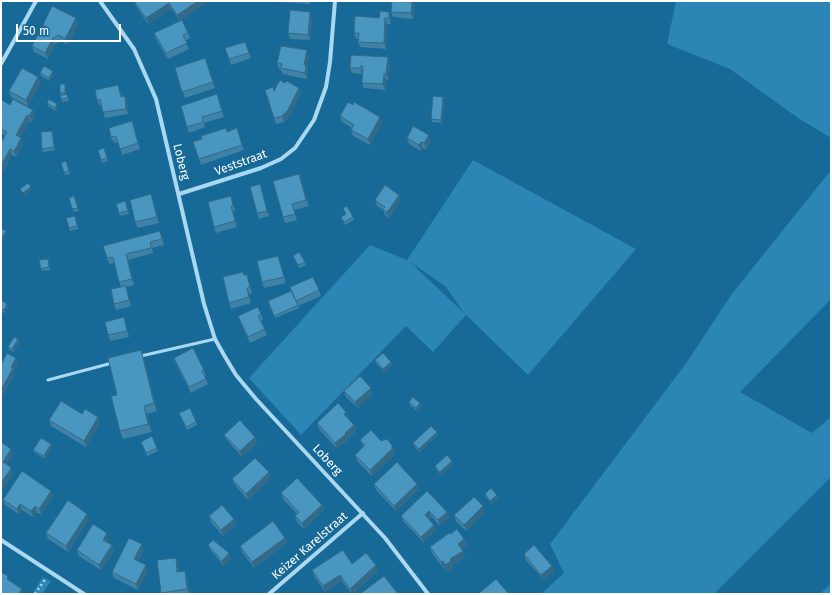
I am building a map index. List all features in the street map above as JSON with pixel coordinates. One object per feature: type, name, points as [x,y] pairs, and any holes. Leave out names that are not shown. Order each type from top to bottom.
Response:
[{"type":"street","points":[[1,64],[36,1]]},
{"type":"street","name":"Loberg","points":[[100,1],[134,49],[156,99],[204,304],[215,339],[236,376],[363,513],[405,563],[428,594]]},
{"type":"street","name":"Veststraat","points":[[179,194],[261,168],[281,159],[295,148],[314,120],[326,87],[330,62],[335,1]]},
{"type":"street","name":"Keizer Karelstraat","points":[[269,594],[363,513]]},
{"type":"street","points":[[1,540],[84,594]]},
{"type":"lane","points":[[135,358],[215,339]]},
{"type":"lane","points":[[48,380],[120,361]]},
{"type":"path","points":[[35,594],[50,572]]},
{"type":"shaded area","points":[[676,1],[831,1],[831,138],[798,118],[730,69],[667,44]]},
{"type":"shaded area","points":[[473,160],[636,249],[528,375],[466,315],[433,352],[406,326],[301,435],[249,378],[370,245],[407,260]],"holes":[[[410,262],[445,286],[464,313]]]},
{"type":"shaded area","points":[[831,170],[831,299],[740,392],[812,433],[831,417],[831,477],[714,594],[541,594],[564,573],[550,544],[687,362],[731,295]]},
{"type":"shaded area","points":[[43,577],[51,581],[42,594],[32,594]]},
{"type":"shaded area","points":[[831,583],[831,594],[820,594]]},
{"type":"building","points":[[134,1],[198,1],[177,15],[169,3],[146,18]]},
{"type":"building","points":[[392,1],[412,2],[411,13],[391,12]]},
{"type":"building","points":[[52,6],[76,18],[65,39],[59,35],[53,38],[45,53],[32,46],[40,31],[43,32],[46,26],[43,25]]},
{"type":"building","points":[[290,10],[310,12],[308,35],[288,33]]},
{"type":"building","points":[[380,11],[389,12],[389,18],[385,18],[384,43],[358,42],[359,33],[354,33],[355,16],[379,18]]},
{"type":"building","points":[[182,20],[188,33],[183,35],[187,43],[166,53],[154,33]]},
{"type":"building","points":[[245,42],[249,53],[229,59],[225,48]]},
{"type":"building","points":[[281,46],[307,50],[304,65],[306,65],[305,73],[281,68],[282,64],[277,63]]},
{"type":"building","points":[[351,55],[388,57],[383,84],[362,83],[363,66],[360,66],[360,68],[350,68]]},
{"type":"building","points":[[205,58],[213,82],[182,92],[175,68]]},
{"type":"building","points":[[44,66],[53,71],[49,78],[40,73]]},
{"type":"building","points":[[22,68],[38,77],[26,100],[9,91]]},
{"type":"building","points":[[280,80],[285,83],[287,81],[299,88],[288,110],[282,116],[274,118],[265,90],[273,87],[274,91]]},
{"type":"building","points":[[60,84],[65,84],[65,93],[60,93]]},
{"type":"building","points":[[118,85],[121,97],[125,96],[126,109],[103,112],[100,99],[97,100],[95,90]]},
{"type":"building","points":[[67,94],[68,98],[61,99],[60,96]]},
{"type":"building","points":[[217,94],[222,111],[202,117],[203,122],[187,127],[181,106]]},
{"type":"building","points":[[433,96],[443,97],[441,120],[431,119]]},
{"type":"building","points":[[13,99],[33,110],[29,116],[27,115],[16,135],[21,138],[17,146],[14,151],[10,149],[1,165],[1,143],[7,132],[1,129],[1,102],[2,100],[10,105]]},
{"type":"building","points":[[49,99],[57,104],[55,108],[47,103]]},
{"type":"building","points":[[348,102],[353,105],[354,102],[380,117],[368,139],[351,130],[354,125],[340,116]]},
{"type":"building","points":[[132,121],[138,143],[120,149],[116,136],[111,137],[109,128]]},
{"type":"building","points":[[413,126],[429,135],[424,143],[421,142],[419,145],[407,138]]},
{"type":"building","points":[[226,128],[227,132],[237,128],[242,145],[199,159],[193,142],[202,139],[201,136]]},
{"type":"building","points":[[52,131],[54,147],[42,149],[41,132]]},
{"type":"building","points":[[104,148],[107,158],[101,160],[98,150]]},
{"type":"building","points":[[66,161],[69,171],[64,172],[61,163]]},
{"type":"building","points":[[299,174],[306,200],[292,204],[295,214],[283,217],[273,181]]},
{"type":"building","points":[[28,183],[31,187],[23,193],[20,189]]},
{"type":"building","points":[[260,184],[267,211],[257,213],[250,187]]},
{"type":"building","points":[[385,185],[399,195],[386,212],[383,209],[385,207],[375,200]]},
{"type":"building","points":[[151,194],[157,217],[135,222],[130,200]]},
{"type":"building","points":[[74,196],[78,208],[72,209],[69,198]]},
{"type":"building","points":[[231,196],[233,206],[231,206],[235,221],[214,227],[208,202]]},
{"type":"building","points":[[125,201],[128,211],[119,213],[116,204]]},
{"type":"building","points":[[347,206],[353,217],[344,222],[341,217],[346,214],[343,208]]},
{"type":"building","points":[[75,216],[77,226],[69,228],[66,218]]},
{"type":"building","points":[[1,228],[6,231],[1,239]]},
{"type":"building","points":[[160,231],[162,239],[150,242],[151,248],[126,254],[132,279],[119,282],[113,257],[107,258],[103,246]]},
{"type":"building","points":[[299,252],[305,262],[298,265],[293,256]]},
{"type":"building","points":[[278,256],[284,277],[262,282],[257,261]]},
{"type":"building","points":[[48,259],[49,267],[41,269],[39,260]]},
{"type":"building","points":[[243,272],[244,275],[247,275],[250,287],[247,288],[249,297],[229,303],[223,277]]},
{"type":"building","points":[[313,277],[319,290],[296,301],[290,287]]},
{"type":"building","points":[[126,286],[129,300],[114,304],[111,289]]},
{"type":"building","points":[[291,291],[298,305],[274,316],[268,301]]},
{"type":"building","points":[[1,300],[7,304],[4,310],[1,309]]},
{"type":"building","points":[[258,307],[261,314],[258,316],[265,329],[248,337],[238,316]]},
{"type":"building","points":[[124,317],[127,331],[108,335],[105,322]]},
{"type":"building","points":[[14,337],[18,339],[12,349],[8,347]]},
{"type":"building","points":[[193,348],[204,370],[202,371],[206,379],[189,387],[174,358]]},
{"type":"building","points":[[141,350],[154,403],[144,406],[148,424],[120,431],[111,396],[117,395],[108,358]]},
{"type":"building","points":[[7,353],[16,358],[11,367],[13,368],[1,390],[1,365]]},
{"type":"building","points":[[383,353],[391,362],[383,369],[375,360]]},
{"type":"building","points":[[360,376],[371,388],[355,402],[344,391]]},
{"type":"building","points":[[413,397],[420,403],[416,408],[409,402]]},
{"type":"building","points":[[61,401],[82,414],[85,409],[98,417],[84,441],[49,420]]},
{"type":"building","points":[[338,403],[346,412],[344,414],[354,425],[335,443],[317,423]]},
{"type":"building","points":[[190,408],[196,422],[186,427],[179,413]]},
{"type":"building","points":[[240,420],[255,437],[240,451],[224,435]]},
{"type":"building","points":[[431,426],[437,432],[419,449],[413,443]]},
{"type":"building","points":[[371,430],[381,441],[387,439],[392,445],[392,449],[370,470],[355,455],[365,445],[360,440]]},
{"type":"building","points":[[152,436],[157,448],[146,453],[141,442]]},
{"type":"building","points":[[41,438],[51,444],[44,456],[33,450]]},
{"type":"building","points":[[1,442],[11,449],[3,462],[11,467],[1,483]]},
{"type":"building","points":[[447,455],[452,461],[440,472],[435,466]]},
{"type":"building","points":[[255,458],[269,472],[246,494],[232,479]]},
{"type":"building","points":[[397,462],[417,484],[394,506],[374,484]]},
{"type":"building","points":[[22,471],[51,491],[39,509],[35,506],[31,511],[20,504],[17,509],[3,500]]},
{"type":"building","points":[[297,478],[322,505],[302,523],[295,516],[299,512],[281,493]]},
{"type":"building","points":[[491,488],[497,495],[490,501],[485,494]]},
{"type":"building","points":[[427,491],[447,512],[438,520],[429,511],[425,515],[434,525],[421,537],[401,516]]},
{"type":"building","points":[[474,497],[483,506],[464,525],[454,515]]},
{"type":"building","points":[[68,500],[87,514],[66,546],[46,533]]},
{"type":"building","points":[[222,505],[234,519],[221,530],[209,516]]},
{"type":"building","points":[[273,521],[285,538],[252,562],[240,546]]},
{"type":"building","points":[[93,524],[107,533],[103,540],[112,545],[99,565],[77,550]]},
{"type":"building","points":[[457,529],[464,539],[458,544],[463,551],[450,559],[451,561],[445,565],[430,547]]},
{"type":"building","points":[[129,538],[142,544],[134,559],[146,565],[136,584],[112,572]]},
{"type":"building","points":[[213,540],[229,553],[222,561],[208,545]]},
{"type":"building","points":[[534,545],[552,566],[541,575],[524,554]]},
{"type":"building","points":[[343,550],[352,564],[366,553],[376,565],[350,589],[340,575],[323,586],[312,570]]},
{"type":"building","points":[[176,558],[177,572],[185,571],[187,589],[161,593],[157,560]]},
{"type":"building","points":[[1,572],[8,576],[7,579],[22,589],[18,594],[1,594]]},
{"type":"building","points":[[384,576],[398,594],[360,594]]},
{"type":"building","points":[[496,579],[509,594],[478,594]]}]
